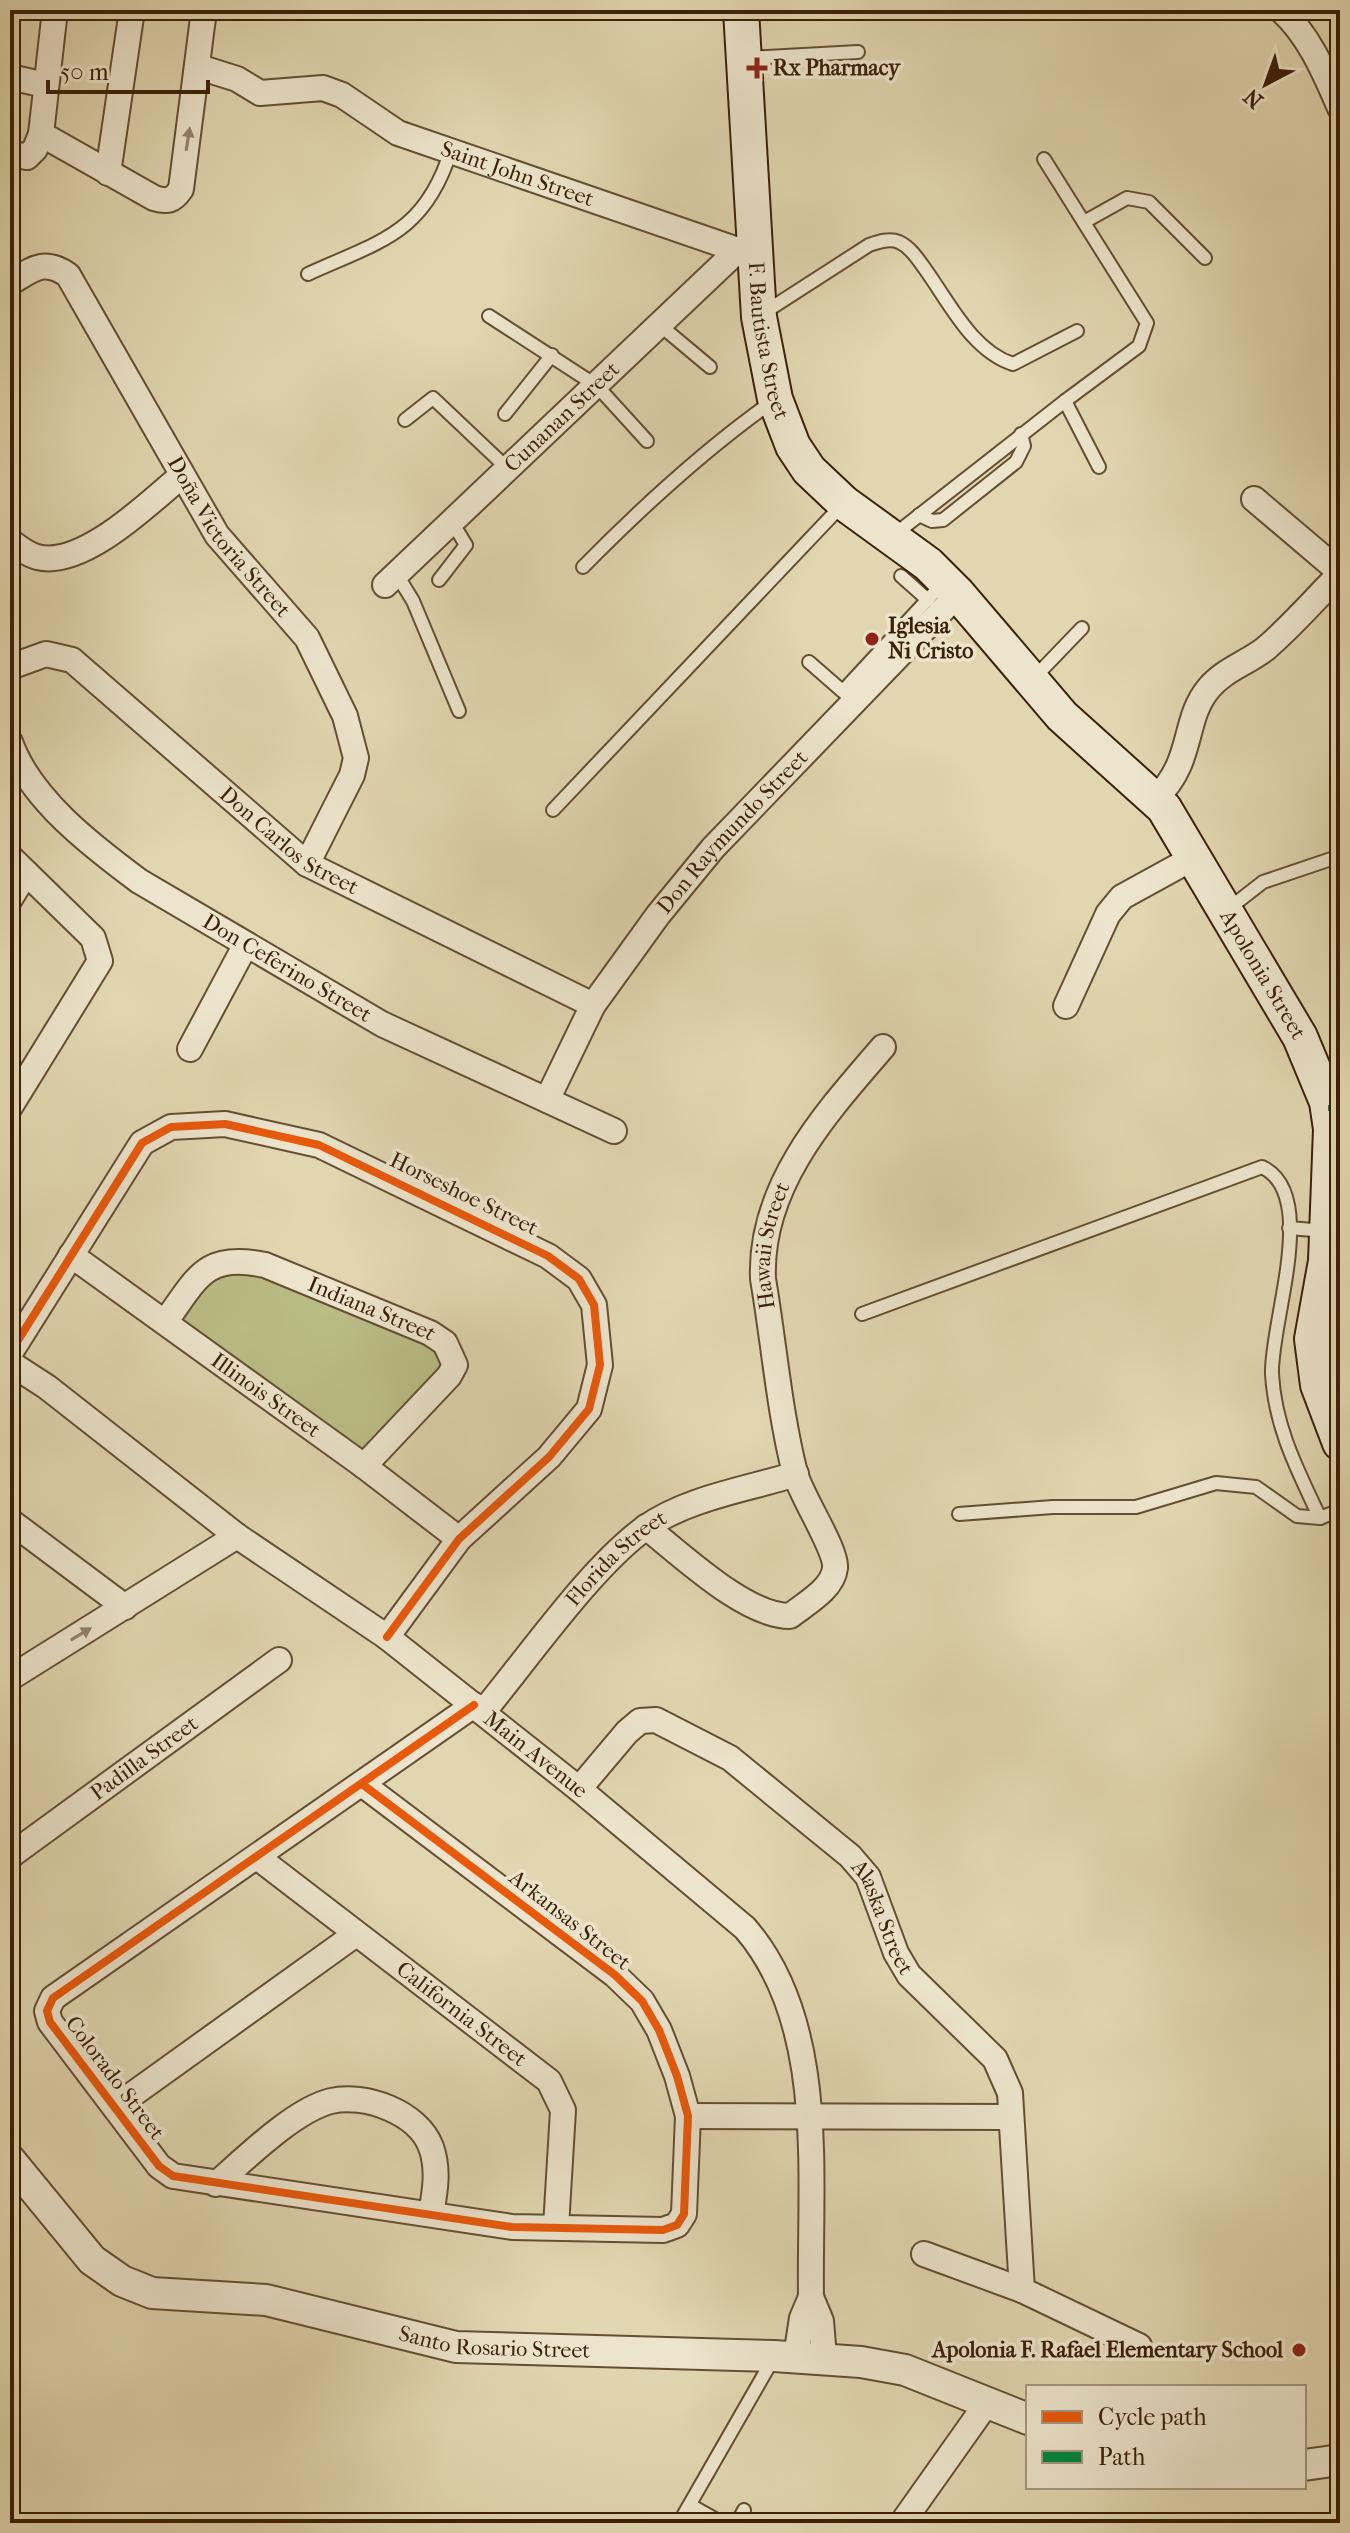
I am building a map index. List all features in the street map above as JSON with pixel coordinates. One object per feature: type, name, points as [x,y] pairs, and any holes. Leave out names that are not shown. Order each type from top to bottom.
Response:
[{"type":"main road","name":"F. Bautista Street","points":[[741,10],[746,248],[775,399],[793,446],[809,470],[844,503],[892,537],[944,592]]},
{"type":"main road","name":"Apolonia Street","points":[[944,592],[1062,716],[1156,798],[1300,1037],[1327,1102],[1331,1129],[1332,1245],[1312,1339],[1340,1443]]},
{"type":"street","points":[[10,153],[27,157],[41,134],[55,10]]},
{"type":"street","points":[[108,173],[132,10]]},
{"type":"street","points":[[41,134],[164,202],[175,198],[181,189],[204,10]]},
{"type":"street","points":[[1281,10],[1291,19],[1323,68],[1340,108]]},
{"type":"street","name":"Saint John Street","points":[[199,67],[237,79],[260,93],[323,88],[342,95],[398,133],[746,248]]},
{"type":"street","points":[[10,77],[45,85]]},
{"type":"street","name":"Cunanan Street","points":[[391,580],[746,248]]},
{"type":"street","name":"Doña Victoria Street","points":[[10,283],[41,264],[54,265],[68,275],[180,477],[231,554],[307,638],[353,738],[356,758],[352,775],[307,864]]},
{"type":"street","points":[[10,541],[38,558],[50,558],[93,545],[112,534],[180,477]]},
{"type":"street","points":[[1156,798],[1180,768],[1206,690],[1220,676],[1271,643],[1338,579],[1254,499]]},
{"type":"street","name":"Don Raymundo Street","points":[[547,1100],[593,1005],[713,848],[944,592]]},
{"type":"street","name":"Don Carlos Street","points":[[10,667],[46,654],[72,660],[307,864],[593,1005]]},
{"type":"street","name":"Don Ceferino Street","points":[[10,742],[27,775],[106,856],[245,946],[382,1024],[614,1131]]},
{"type":"street","points":[[1066,1006],[1108,914],[1122,897],[1193,858]]},
{"type":"street","points":[[10,899],[18,865]]},
{"type":"street","points":[[10,1107],[100,961],[93,938],[18,865]]},
{"type":"street","points":[[190,1049],[245,946]]},
{"type":"street","name":"Hawaii Street","points":[[646,1527],[757,1609],[790,1616],[829,1582],[835,1556],[818,1528],[796,1474],[763,1279],[762,1247],[782,1181],[834,1104],[883,1047]]},
{"type":"street","name":"Horseshoe Street","points":[[10,1353],[142,1143],[171,1127],[225,1124],[319,1145],[514,1236],[566,1266],[579,1279],[594,1305],[600,1365],[589,1409],[549,1457],[459,1539],[387,1637]]},
{"type":"street","name":"Illinois Street","points":[[71,1255],[364,1466],[459,1539]]},
{"type":"street","name":"Indiana Street","points":[[165,1322],[198,1278],[214,1264],[239,1260],[265,1265],[430,1333],[445,1343],[455,1365],[449,1376],[364,1466]]},
{"type":"street","name":"Main Avenue","points":[[10,1363],[47,1387],[237,1536],[387,1637],[579,1789],[745,1928],[768,1954],[796,2019],[805,2064],[811,2297],[802,2318],[798,2357]]},
{"type":"street","name":"Florida Street","points":[[478,1709],[602,1568],[646,1527],[694,1505],[796,1474]]},
{"type":"street","points":[[10,1521],[125,1607]]},
{"type":"street","points":[[12,1674],[237,1536]]},
{"type":"street","name":"Padilla Street","points":[[10,1856],[279,1660]]},
{"type":"street","name":"Colorado Street","points":[[478,1709],[362,1784],[49,2004],[50,2022],[159,2166],[173,2176],[512,2227],[663,2230],[677,2225]]},
{"type":"street","name":"Alaska Street","points":[[579,1789],[613,1747],[640,1721],[656,1720],[730,1758],[821,1830],[868,1877],[896,1953],[909,1975],[995,2059],[1010,2093],[1022,2290]]},
{"type":"street","name":"Arkansas Street","points":[[362,1784],[615,1975],[642,2001],[659,2030],[688,2116],[684,2214],[677,2225]]},
{"type":"street","name":"California Street","points":[[257,1857],[549,2081],[557,2092],[563,2110],[556,2227]]},
{"type":"street","points":[[115,2107],[356,1934]]},
{"type":"street","points":[[216,2184],[297,2118],[329,2101],[358,2098],[386,2106],[411,2123],[430,2145],[437,2177],[431,2214]]},
{"type":"street","points":[[688,2116],[1011,2117]]},
{"type":"street","name":"Santo Rosario Street","points":[[10,2160],[92,2260],[122,2281],[152,2293],[266,2300],[456,2347],[798,2357],[905,2370],[1026,2418]]},
{"type":"street","points":[[924,2254],[1022,2290],[1139,2346]]},
{"type":"street","points":[[902,2523],[987,2403]]},
{"type":"street","points":[[1306,2465],[1340,2460]]},
{"type":"lane","points":[[744,58],[858,52]]},
{"type":"lane","points":[[308,274],[387,238],[415,220],[445,167],[451,150]]},
{"type":"lane","points":[[892,537],[1021,434],[1139,346],[1147,323],[1044,159]]},
{"type":"lane","points":[[1084,222],[1127,198],[1141,199],[1155,205],[1205,258]]},
{"type":"lane","points":[[759,317],[869,245],[884,240],[900,242],[914,253],[975,339],[999,359],[1013,364],[1077,331]]},
{"type":"lane","points":[[489,316],[597,386],[647,441]]},
{"type":"lane","points":[[661,326],[710,367]]},
{"type":"lane","points":[[505,414],[552,355]]},
{"type":"lane","points":[[405,420],[433,398],[508,469]]},
{"type":"lane","points":[[583,567],[726,434],[775,399]]},
{"type":"lane","points":[[1065,401],[1099,467]]},
{"type":"lane","points":[[919,515],[932,521],[943,520],[1016,462],[1024,446],[1021,434]]},
{"type":"lane","points":[[553,810],[844,503]]},
{"type":"lane","points":[[439,580],[466,545],[452,522]]},
{"type":"lane","points":[[901,576],[944,592]]},
{"type":"lane","points":[[391,580],[413,601],[459,711]]},
{"type":"lane","points":[[1030,683],[1082,628]]},
{"type":"lane","points":[[809,662],[848,696]]},
{"type":"lane","points":[[1224,912],[1263,882],[1340,856]]},
{"type":"lane","points":[[862,1314],[1262,1167],[1276,1174],[1289,1196],[1289,1228],[1272,1373],[1282,1439],[1320,1518]]},
{"type":"lane","points":[[1289,1228],[1332,1245]]},
{"type":"lane","points":[[959,1514],[1053,1507],[1136,1507],[1216,1483],[1256,1487],[1297,1516],[1320,1518],[1340,1510]]},
{"type":"lane","points":[[679,2523],[798,2357]]},
{"type":"lane","points":[[690,2505],[722,2523]]},
{"type":"lane","points":[[737,2523],[744,2510]]},
{"type":"green space","points":[[223,1267],[264,1269],[447,1354],[451,1365],[363,1460],[171,1321]]},
{"type":"marked path","points":[[1328,1108],[1340,1108]]},
{"type":"cycle path","points":[[10,1353],[142,1143],[171,1127],[225,1124],[319,1145],[548,1256],[579,1279],[594,1305],[600,1365],[589,1409],[549,1457],[459,1539],[387,1637]]},
{"type":"cycle path","points":[[362,1784],[615,1975],[642,2001],[659,2030],[688,2116],[684,2214],[677,2225],[663,2230],[512,2227],[173,2176],[159,2166],[50,2022],[47,2011],[53,1998],[474,1705]]},
{"type":"place","name":"Rx Pharmacy","points":[[757,68]]},
{"type":"place","name":"Iglesia Ni Cristo","points":[[872,639]]},
{"type":"place","name":"Apolonia F. Rafael Elementary School","points":[[1299,2350]]}]
